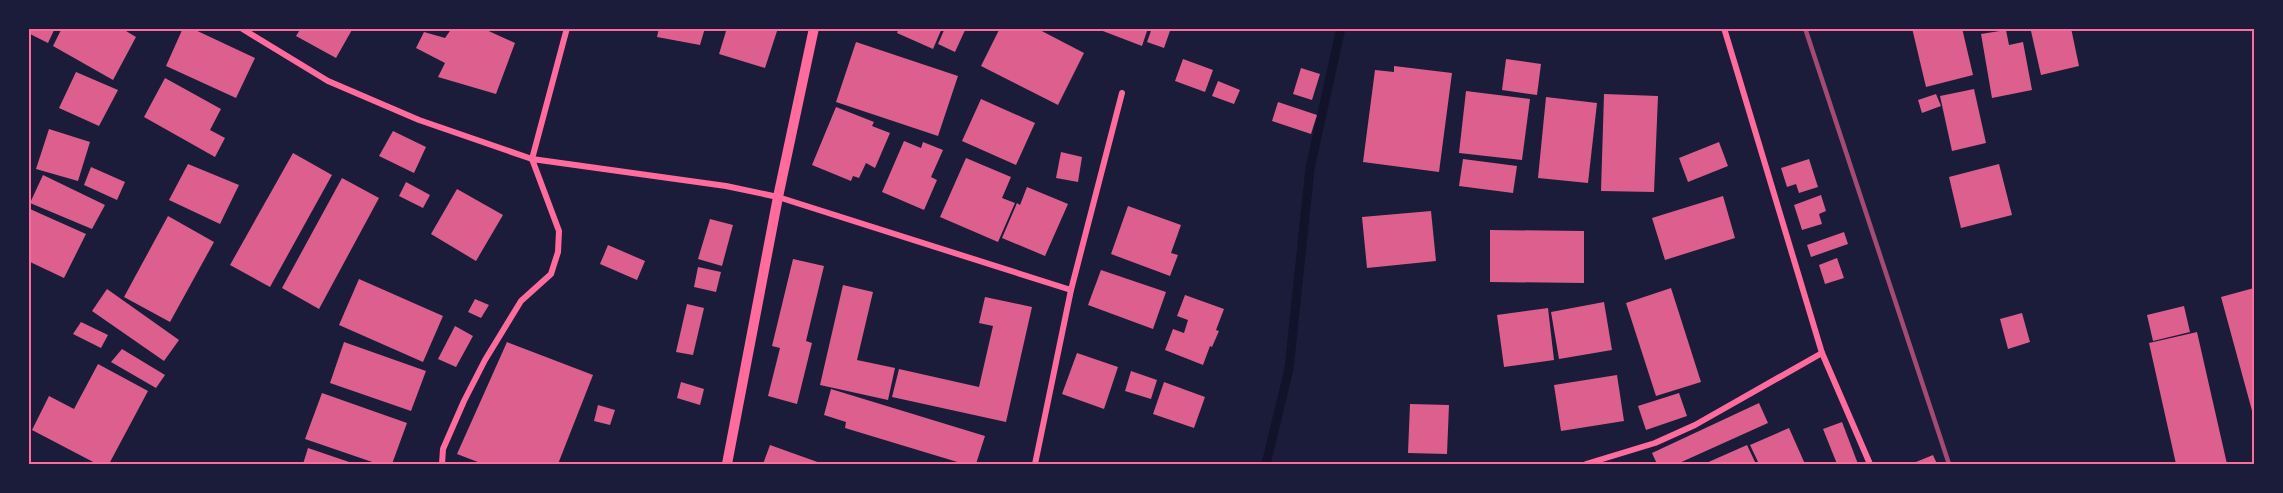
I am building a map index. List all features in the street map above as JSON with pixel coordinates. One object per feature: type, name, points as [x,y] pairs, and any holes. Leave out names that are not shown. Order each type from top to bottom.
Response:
[{"type":"street","points":[[241,28],[328,81],[419,120],[532,159],[726,186],[778,197],[1071,290]]},
{"type":"street","points":[[442,465],[443,448],[485,360],[521,302],[550,274],[558,252],[559,231],[532,159],[567,28]]},
{"type":"street","points":[[727,465],[778,197],[814,28]]},
{"type":"street","points":[[1724,28],[1822,353],[1870,465]]},
{"type":"street","points":[[1035,465],[1071,290],[1122,93]]},
{"type":"street","points":[[1586,465],[1655,443],[1695,425],[1822,353]]},
{"type":"building","points":[[28,28],[55,28],[48,43],[28,33]]},
{"type":"building","points":[[62,28],[121,28],[136,37],[113,80],[53,46]]},
{"type":"building","points":[[183,28],[191,28],[255,58],[236,98],[166,66]]},
{"type":"building","points":[[301,28],[353,28],[336,58],[296,36]]},
{"type":"building","points":[[452,28],[482,28],[515,43],[496,94],[438,77],[445,63],[416,48],[424,32],[445,38]]},
{"type":"building","points":[[659,28],[705,28],[700,45],[657,37]]},
{"type":"building","points":[[727,28],[778,28],[765,68],[719,54]]},
{"type":"building","points":[[899,28],[942,28],[933,49],[897,33]]},
{"type":"building","points":[[945,28],[966,28],[955,52],[938,44]]},
{"type":"building","points":[[1000,28],[1036,28],[1084,53],[1058,105],[981,66]]},
{"type":"building","points":[[1095,28],[1148,28],[1142,46]]},
{"type":"building","points":[[1152,28],[1171,28],[1164,48],[1147,42]]},
{"type":"building","points":[[1912,28],[1962,28],[1973,75],[1926,87]]},
{"type":"building","points":[[2044,28],[2071,28],[2079,66],[2041,75],[2031,31]]},
{"type":"building","points":[[2006,30],[2009,45],[2023,42],[2032,90],[1992,98],[1981,34]]},
{"type":"building","points":[[856,42],[958,76],[938,136],[836,102]]},
{"type":"building","points":[[1183,59],[1213,70],[1205,92],[1175,81]]},
{"type":"building","points":[[1506,59],[1541,64],[1537,95],[1502,90]]},
{"type":"building","points":[[1394,66],[1452,73],[1439,172],[1363,162],[1375,70],[1394,72]]},
{"type":"building","points":[[1301,68],[1320,74],[1312,100],[1293,94]]},
{"type":"building","points":[[76,72],[118,90],[99,126],[59,108]]},
{"type":"building","points":[[165,78],[221,109],[210,130],[225,138],[215,157],[144,117]]},
{"type":"building","points":[[1218,81],[1240,90],[1234,104],[1212,96]]},
{"type":"building","points":[[1974,89],[1986,143],[1952,151],[1940,96]]},
{"type":"building","points":[[1466,91],[1530,99],[1522,160],[1459,153]]},
{"type":"building","points":[[1604,94],[1658,96],[1654,192],[1601,191]]},
{"type":"building","points":[[1936,94],[1941,106],[1922,113],[1918,100]]},
{"type":"building","points":[[1546,97],[1597,103],[1588,183],[1538,178]]},
{"type":"building","points":[[981,99],[1035,123],[1016,165],[962,141]]},
{"type":"building","points":[[1278,102],[1317,115],[1311,134],[1272,121]]},
{"type":"building","points":[[836,107],[874,122],[872,126],[890,133],[875,168],[866,163],[859,178],[853,176],[851,181],[812,165]]},
{"type":"building","points":[[49,129],[90,142],[78,181],[36,169]]},
{"type":"building","points":[[393,131],[426,147],[414,173],[379,156]]},
{"type":"building","points":[[904,141],[921,148],[923,142],[943,150],[931,177],[937,180],[924,210],[882,192]]},
{"type":"building","points":[[1719,142],[1728,166],[1688,182],[1679,158]]},
{"type":"building","points":[[1061,152],[1082,157],[1078,182],[1056,178]]},
{"type":"building","points":[[293,153],[332,175],[270,287],[230,265]]},
{"type":"building","points":[[966,158],[1011,177],[1002,198],[1015,203],[998,242],[940,217]]},
{"type":"building","points":[[1463,159],[1517,166],[1513,193],[1459,186]]},
{"type":"building","points":[[1809,159],[1818,187],[1799,193],[1796,184],[1787,187],[1781,168]]},
{"type":"building","points":[[188,164],[239,185],[220,224],[169,200]]},
{"type":"building","points":[[1999,164],[2012,215],[1961,228],[1949,177]]},
{"type":"building","points":[[91,167],[125,182],[117,200],[84,185]]},
{"type":"building","points":[[43,175],[105,205],[92,229],[30,203]]},
{"type":"building","points":[[342,178],[379,198],[319,309],[282,288]]},
{"type":"building","points":[[406,182],[430,195],[423,208],[399,196]]},
{"type":"building","points":[[1027,187],[1068,204],[1045,256],[1002,238],[1017,203],[1020,205]]},
{"type":"building","points":[[457,189],[503,215],[476,261],[431,234]]},
{"type":"building","points":[[1821,195],[1826,211],[1819,214],[1822,224],[1802,230],[1794,205]]},
{"type":"building","points":[[1723,196],[1735,238],[1665,260],[1652,218]]},
{"type":"building","points":[[1128,206],[1181,225],[1171,253],[1178,255],[1170,276],[1111,254]]},
{"type":"building","points":[[30,209],[86,234],[64,278],[28,261]]},
{"type":"building","points":[[1431,211],[1436,261],[1367,268],[1362,217]]},
{"type":"building","points":[[168,216],[214,242],[170,322],[124,297]]},
{"type":"building","points":[[710,219],[733,225],[722,266],[698,259]]},
{"type":"building","points":[[1490,230],[1584,231],[1584,283],[1490,282]]},
{"type":"building","points":[[1844,232],[1848,244],[1811,257],[1807,245]]},
{"type":"building","points":[[608,245],[645,261],[637,280],[600,264]]},
{"type":"building","points":[[1837,258],[1844,278],[1825,284],[1819,265]]},
{"type":"building","points":[[793,259],[824,266],[806,341],[812,343],[797,404],[768,396],[780,348],[772,346]]},
{"type":"building","points":[[698,267],[721,272],[716,292],[694,287]]},
{"type":"building","points":[[1101,270],[1166,292],[1153,329],[1088,305]]},
{"type":"building","points":[[359,279],[443,316],[423,362],[339,325]]},
{"type":"building","points":[[843,285],[873,292],[857,360],[895,368],[888,400],[820,385]]},
{"type":"building","points":[[1671,288],[1701,382],[1656,396],[1626,303]]},
{"type":"building","points":[[2254,288],[2254,418],[2221,297]]},
{"type":"building","points":[[107,289],[179,340],[164,361],[92,311]]},
{"type":"building","points":[[1185,295],[1224,309],[1216,330],[1219,331],[1203,365],[1165,350],[1173,329],[1184,333],[1188,320],[1177,316]]},
{"type":"building","points":[[985,297],[1032,307],[1006,422],[892,397],[899,369],[979,387],[993,326],[979,323]]},
{"type":"building","points":[[475,299],[489,305],[481,318],[468,312]]},
{"type":"building","points":[[1604,302],[1612,350],[1559,359],[1551,312]]},
{"type":"building","points":[[687,304],[704,308],[693,355],[676,352]]},
{"type":"building","points":[[2184,306],[2190,332],[2153,341],[2147,315]]},
{"type":"building","points":[[1548,308],[1554,360],[1504,367],[1497,315]]},
{"type":"building","points":[[2022,313],[2030,342],[2008,349],[2000,319]]},
{"type":"building","points":[[81,322],[108,335],[101,348],[73,334]]},
{"type":"building","points":[[455,326],[473,336],[456,367],[438,359]]},
{"type":"building","points":[[2197,332],[2227,464],[2176,464],[2149,343]]},
{"type":"building","points":[[344,342],[426,371],[411,411],[330,383]]},
{"type":"building","points":[[507,342],[593,375],[558,464],[483,464],[457,454]]},
{"type":"building","points":[[122,349],[165,375],[156,388],[111,362]]},
{"type":"building","points":[[1077,353],[1118,367],[1104,409],[1062,394]]},
{"type":"building","points":[[98,364],[148,391],[109,464],[97,464],[32,430],[49,396],[74,409]]},
{"type":"building","points":[[1131,371],[1157,380],[1151,399],[1125,391]]},
{"type":"building","points":[[1617,375],[1624,421],[1561,431],[1554,385]]},
{"type":"building","points":[[681,382],[704,389],[700,405],[677,398]]},
{"type":"building","points":[[1164,382],[1205,397],[1194,428],[1153,414]]},
{"type":"building","points":[[831,389],[985,436],[976,464],[964,464],[845,428],[846,422],[824,415]]},
{"type":"building","points":[[322,393],[407,423],[392,464],[378,464],[305,439]]},
{"type":"building","points":[[1679,393],[1687,416],[1646,430],[1638,406]]},
{"type":"building","points":[[1759,403],[1768,423],[1677,464],[1657,464],[1652,453]]},
{"type":"building","points":[[1410,404],[1449,405],[1447,454],[1408,453]]},
{"type":"building","points":[[598,405],[615,410],[610,425],[594,421]]},
{"type":"building","points":[[1842,422],[1858,464],[1837,464],[1823,429]]},
{"type":"building","points":[[1789,428],[1805,464],[1759,464],[1750,445]]},
{"type":"building","points":[[770,445],[823,464],[763,464]]},
{"type":"building","points":[[1747,445],[1756,464],[1704,464]]},
{"type":"building","points":[[308,448],[355,464],[303,464]]},
{"type":"building","points":[[1933,455],[1937,464],[1911,464]]},
{"type":"waterway","points":[[1266,464],[1289,369],[1310,168],[1341,28]]},
{"type":"railway","points":[[1805,28],[1949,464]]}]
